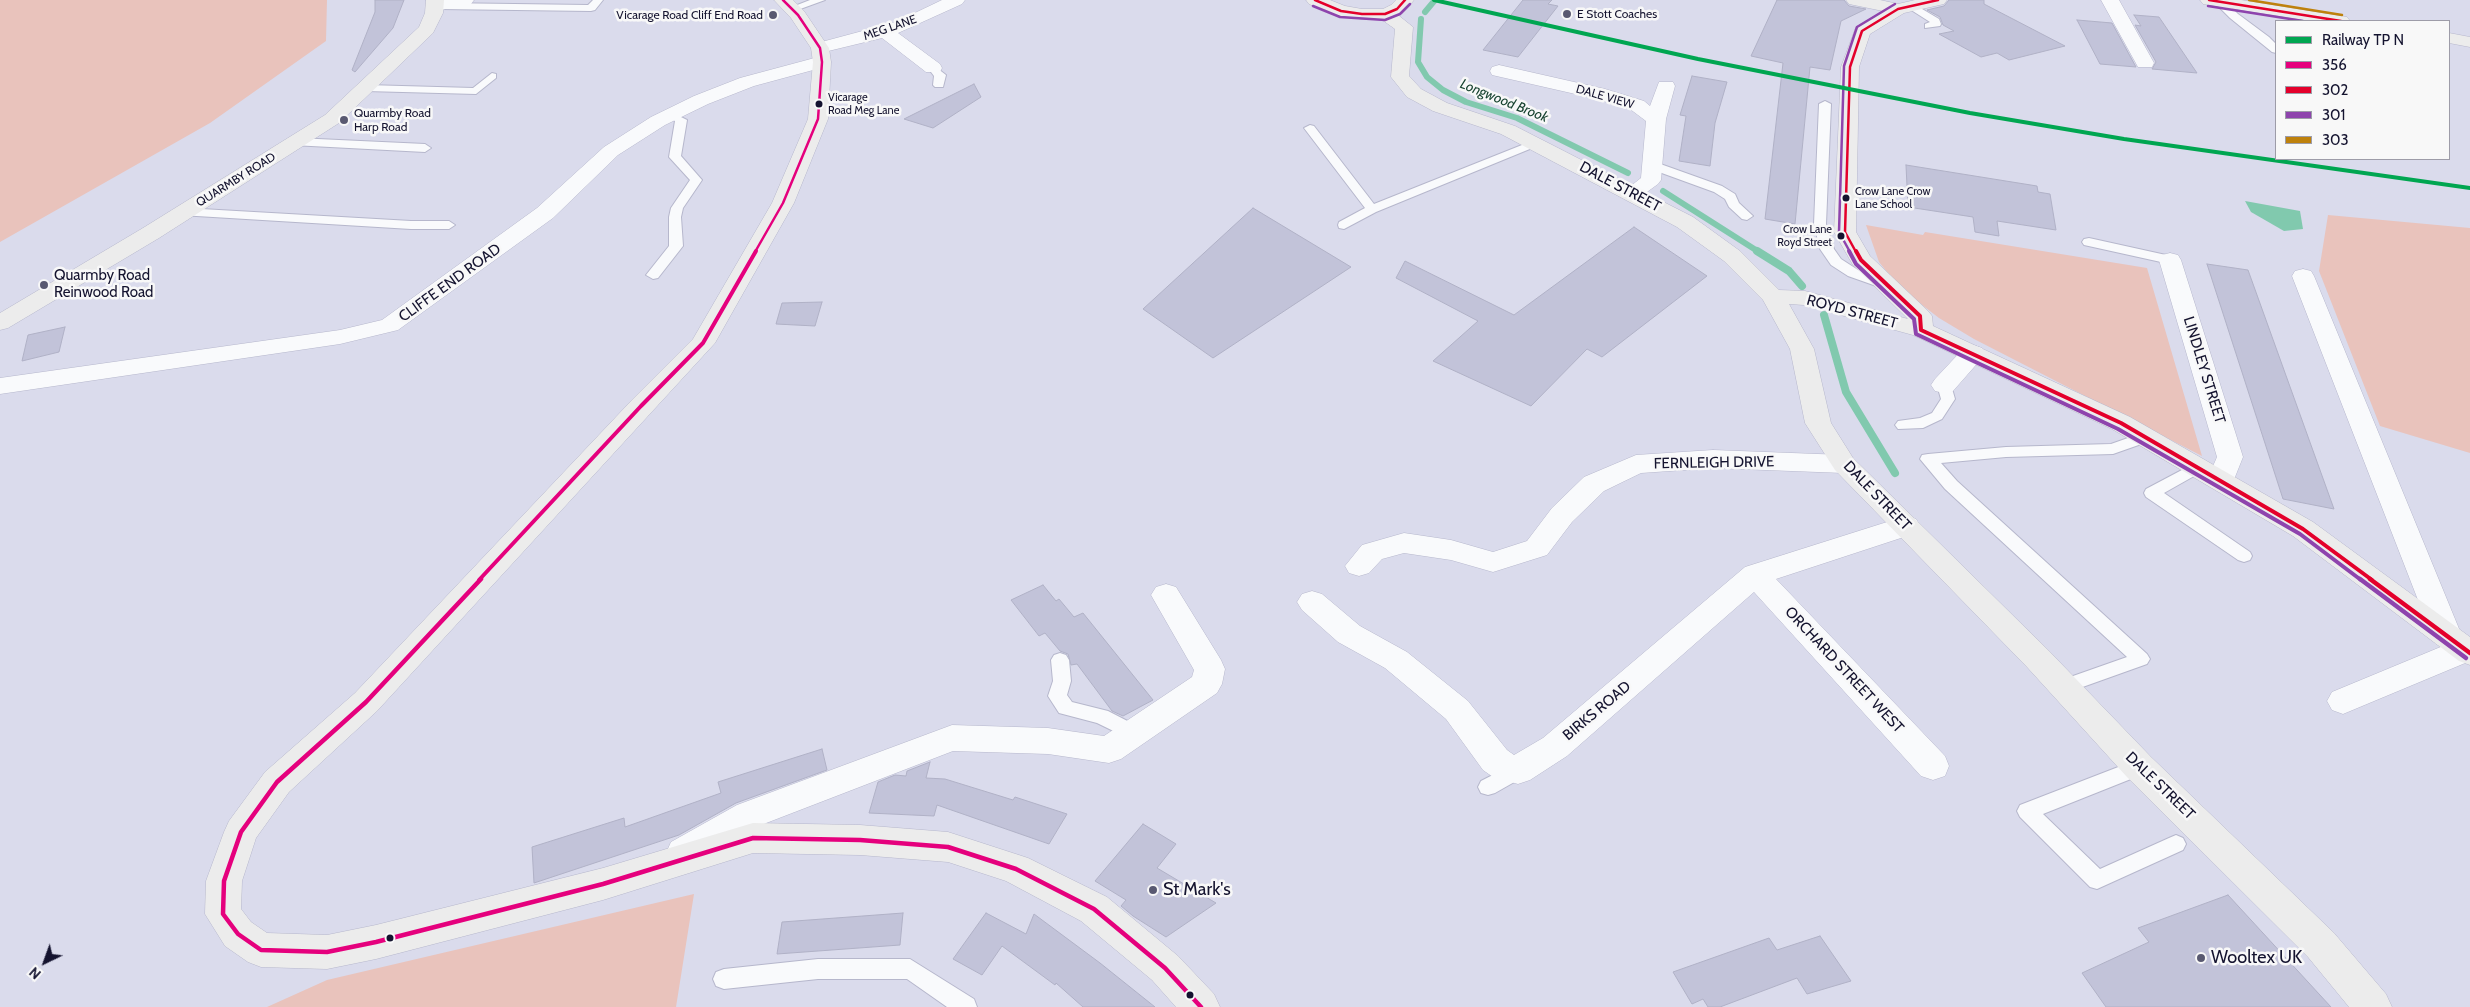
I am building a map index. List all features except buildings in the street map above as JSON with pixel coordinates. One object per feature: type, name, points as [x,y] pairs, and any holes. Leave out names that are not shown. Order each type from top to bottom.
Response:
[{"type":"street","points":[[435,3],[465,0]]},
{"type":"street","name":"MEG LANE","points":[[821,55],[939,10],[956,0]]},
{"type":"street","points":[[1314,0],[1341,11],[1362,14],[1395,7]]},
{"type":"street","points":[[1856,0],[1905,8]]},
{"type":"street","points":[[1921,330],[1920,316],[1861,260],[1845,232],[1844,209],[1850,68],[1862,32],[1905,8],[1938,0]]},
{"type":"street","points":[[2110,0],[2145,63]]},
{"type":"street","points":[[2217,1],[2335,20]]},
{"type":"street","name":"QUARMBY ROAD","points":[[0,323],[184,212],[332,119],[427,29],[435,3]]},
{"type":"street","points":[[788,5],[821,55],[818,119],[783,203],[703,343],[635,413],[366,702],[277,782],[240,832],[224,880],[223,914],[238,934],[261,950],[327,952],[376,942],[603,884],[753,838],[860,840],[948,847],[1016,868],[1094,909],[1165,968],[1201,1007]]},
{"type":"street","name":"DALE STREET","points":[[1395,7],[1404,27],[1400,76],[1414,92],[1440,107],[1492,123],[1536,144],[1633,193],[1685,222],[1732,256],[1773,297],[1802,349],[1818,423],[1844,464],[2064,686],[2139,767],[2321,945],[2373,1007]]},
{"type":"street","points":[[884,31],[933,68]]},
{"type":"street","points":[[2450,38],[2470,42]]},
{"type":"street","name":"CLIFFE END ROAD","points":[[0,386],[340,338],[390,325],[545,213],[612,151],[671,115],[701,100],[821,55]]},
{"type":"street","name":"DALE VIEW","points":[[1499,70],[1598,93],[1637,105],[1656,119]]},
{"type":"street","points":[[1633,193],[1651,180],[1656,119],[1666,86]]},
{"type":"street","name":"LINDLEY STREET","points":[[2170,260],[2230,457],[2221,480]]},
{"type":"street","points":[[2303,276],[2461,646],[2343,701]]},
{"type":"street","name":"ROYD STREET","points":[[1773,297],[1805,298],[1921,330],[1973,353],[2145,437],[2303,529],[2461,646]]},
{"type":"street","points":[[1944,385],[1973,353]]},
{"type":"street","name":"FERNLEIGH DRIVE","points":[[1359,566],[1372,552],[1404,543],[1451,550],[1493,562],[1537,548],[1562,515],[1594,484],[1636,464],[1713,459],[1844,464]]},
{"type":"street","name":"BIRKS ROAD","points":[[1518,770],[1569,735],[1755,575],[1906,526]]},
{"type":"street","name":"ORCHARD STREET WEST","points":[[1755,575],[1933,766]]},
{"type":"street","points":[[662,866],[749,815],[952,738],[1048,741],[1109,750],[1206,684],[1210,668],[1166,595]]},
{"type":"street","points":[[1312,602],[1349,634],[1396,660],[1457,710],[1495,760],[1505,767],[1518,770]]},
{"type":"lane","points":[[435,3],[591,8],[598,0]]},
{"type":"lane","points":[[788,5],[820,0]]},
{"type":"lane","points":[[2217,1],[2234,16],[2265,38],[2275,49]]},
{"type":"lane","points":[[513,18],[523,7]]},
{"type":"lane","points":[[1905,8],[1935,21],[1936,24],[1929,26]]},
{"type":"lane","points":[[933,68],[940,75],[939,85]]},
{"type":"lane","points":[[366,88],[476,91],[492,76]]},
{"type":"lane","points":[[1825,104],[1820,224],[1825,241],[1836,262],[1853,274],[1887,285]]},
{"type":"lane","points":[[654,275],[676,246],[675,217],[677,208],[696,180],[688,169],[675,157],[682,120],[671,115]]},
{"type":"lane","points":[[1310,128],[1372,209]]},
{"type":"lane","points":[[296,142],[425,148]]},
{"type":"lane","points":[[1344,225],[1372,209],[1536,144]]},
{"type":"lane","points":[[1652,165],[1718,189],[1731,197],[1733,204],[1747,216]]},
{"type":"lane","points":[[184,212],[411,225],[449,225]]},
{"type":"lane","points":[[2089,242],[2170,260]]},
{"type":"lane","points":[[1903,426],[1923,423],[1937,416],[1948,398],[1944,385]]},
{"type":"lane","points":[[2064,686],[2141,659],[1951,484],[1928,459],[2006,452],[2113,449],[2145,437]]},
{"type":"lane","points":[[2198,467],[2152,493],[2244,556]]},
{"type":"lane","points":[[1060,660],[1062,681],[1057,696],[1066,708],[1101,716],[1134,733]]},
{"type":"lane","points":[[2139,767],[2028,811],[2097,880],[2176,844]]},
{"type":"lane","points":[[1488,787],[1518,770]]},
{"type":"lane","points":[[724,979],[818,969],[910,969],[966,1007]]},
{"type":"shaded area","points":[[0,0],[327,0],[326,41],[210,123],[0,242]]},
{"type":"shaded area","points":[[2245,201],[2300,211],[2303,229],[2284,231],[2251,212]]},
{"type":"shaded area","points":[[2328,215],[2470,228],[2470,453],[2380,426],[2319,271]]},
{"type":"shaded area","points":[[1866,225],[1923,235],[1925,232],[2147,268],[2202,456],[1974,339],[1939,318],[1900,288],[1879,262]]},
{"type":"shaded area","points":[[694,894],[676,1007],[267,1007],[327,980]]},
{"type":"waterway","name":"Longwood Brook","points":[[1425,12],[1435,0]]},
{"type":"waterway","name":"Longwood Brook","points":[[1421,19],[1418,62],[1427,77],[1443,90],[1466,102],[1517,118],[1628,173]]},
{"type":"waterway","name":"Longwood Brook","points":[[1663,191],[1759,252]]},
{"type":"waterway","name":"Longwood Brook","points":[[1757,251],[1789,271],[1802,286]]},
{"type":"waterway","name":"Longwood Brook","points":[[1824,315],[1846,392],[1895,473]]},
{"type":"transit line","name":"356","points":[[783,0],[798,15],[820,48],[822,62],[818,119],[783,203],[703,343],[641,406],[366,702],[277,782],[241,832],[224,881],[223,914],[238,934],[261,950],[327,952],[376,942],[603,884],[753,838],[860,840],[948,847],[1016,869],[1094,909],[1165,968],[1201,1007]]},
{"type":"transit line","name":"302","points":[[1315,0],[1341,11],[1362,14],[1385,14],[1397,9],[1405,0]]},
{"type":"transit line","points":[[1434,0],[1698,59],[1970,113],[2124,139],[2470,188]]},
{"type":"transit line","name":"302","points":[[1938,0],[1898,9],[1862,31],[1850,67],[1845,232],[1861,260],[1920,316],[1921,330],[2121,423],[2221,480],[2303,529],[2470,653]]},
{"type":"transit line","name":"302","points":[[2209,0],[2335,20]]},
{"type":"transit line","name":"303","points":[[2249,0],[2342,15]]},
{"type":"transit line","name":"301","points":[[1313,6],[1340,17],[1385,20],[1400,14],[1410,4]]},
{"type":"transit line","name":"301","points":[[1895,4],[1857,27],[1844,66],[1839,232],[1856,264],[1914,319],[1916,334],[2118,429],[2218,485],[2300,534],[2466,658]]},
{"type":"transit line","name":"301","points":[[2208,6],[2297,20]]},
{"type":"place","name":"E Stott Coaches","points":[[1567,14]]},
{"type":"place","name":"Vicarage Road Cliff End Road","points":[[773,15]]},
{"type":"place","name":"Vicarage Road Meg Lane","points":[[819,104]]},
{"type":"place","name":"Quarmby Road Harp Road","points":[[344,120]]},
{"type":"place","name":"Crow Lane Crow Lane School","points":[[1846,198]]},
{"type":"place","name":"Crow Lane Royd Street","points":[[1841,236]]},
{"type":"place","name":"Quarmby Road Reinwood Road","points":[[44,285]]},
{"type":"place","name":"St Mark's","points":[[1153,890]]},
{"type":"place","name":"Wooltex UK","points":[[2201,958]]}]
